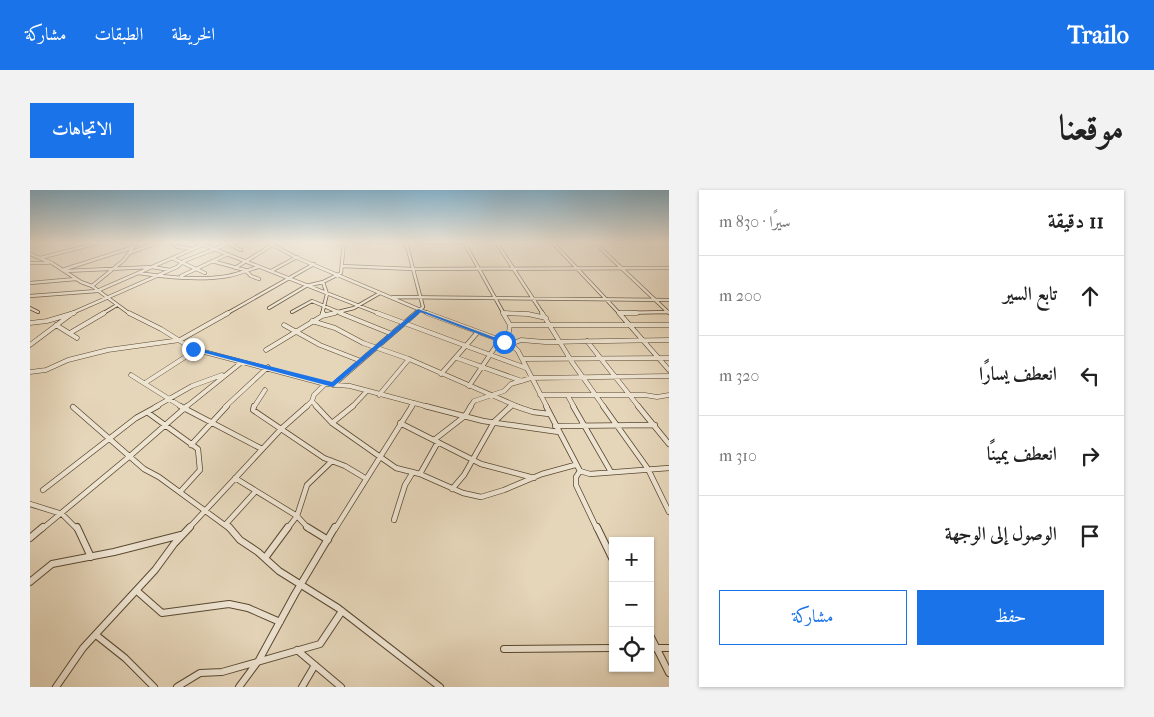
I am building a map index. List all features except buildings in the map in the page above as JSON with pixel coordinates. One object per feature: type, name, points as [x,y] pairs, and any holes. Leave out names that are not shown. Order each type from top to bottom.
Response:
[{"type":"street","points":[[55,265],[76,279],[92,286],[135,317],[197,350],[268,367],[325,384],[366,391],[465,416],[559,432]]},
{"type":"street","points":[[63,270],[78,265]]},
{"type":"street","points":[[92,286],[117,265]]},
{"type":"street","points":[[30,296],[97,291],[156,265]]},
{"type":"street","points":[[30,345],[73,313],[179,265]]},
{"type":"street","points":[[188,265],[205,272]]},
{"type":"street","points":[[179,276],[202,265]]},
{"type":"street","points":[[226,265],[244,270],[259,280]]},
{"type":"street","points":[[235,268],[240,265]]},
{"type":"street","points":[[271,271],[281,265]]},
{"type":"street","points":[[30,372],[46,370],[68,360],[108,350],[180,340],[312,265]]},
{"type":"street","points":[[316,265],[476,333],[511,344],[518,350],[555,426],[580,471],[590,474],[669,468]]},
{"type":"street","points":[[333,385],[420,310],[422,306],[412,265]]},
{"type":"street","points":[[469,386],[500,340],[509,332],[510,325],[476,265]]},
{"type":"street","points":[[511,265],[570,358],[648,470],[669,512]]},
{"type":"street","points":[[574,265],[669,370]]},
{"type":"street","points":[[618,265],[669,312]]},
{"type":"street","points":[[136,273],[158,276],[217,276],[235,274],[259,266],[306,286],[526,368]]},
{"type":"street","points":[[269,308],[306,286],[338,276],[341,273],[342,266],[413,269],[669,268]]},
{"type":"street","points":[[63,270],[152,267],[170,270]]},
{"type":"street","points":[[30,283],[76,279]]},
{"type":"street","points":[[322,316],[327,294],[323,282]]},
{"type":"street","points":[[266,350],[322,316],[360,306],[380,293]]},
{"type":"street","points":[[389,297],[669,300]]},
{"type":"street","points":[[292,312],[312,301],[392,334]]},
{"type":"street","points":[[70,333],[117,305]]},
{"type":"street","points":[[30,308],[38,312]]},
{"type":"street","points":[[618,313],[669,312]]},
{"type":"street","points":[[30,324],[73,313]]},
{"type":"street","points":[[503,313],[528,314],[546,318]]},
{"type":"street","points":[[312,321],[335,328],[377,348],[512,405],[532,412],[549,414]]},
{"type":"street","points":[[56,325],[77,338]]},
{"type":"street","points":[[284,325],[320,345],[361,361]]},
{"type":"street","points":[[510,325],[669,325]]},
{"type":"street","points":[[441,374],[457,358],[476,333]]},
{"type":"street","points":[[511,344],[521,340],[669,340]]},
{"type":"street","points":[[587,341],[669,444]]},
{"type":"street","points":[[145,383],[197,350]]},
{"type":"street","points":[[457,358],[522,381]]},
{"type":"street","points":[[522,359],[669,358]]},
{"type":"street","points":[[379,394],[409,360]]},
{"type":"street","points":[[30,538],[130,456],[163,425],[186,409],[242,362]]},
{"type":"street","points":[[191,445],[221,411],[268,367]]},
{"type":"street","points":[[43,490],[136,418],[192,386],[226,374]]},
{"type":"street","points":[[131,375],[186,409],[262,449]]},
{"type":"street","points":[[394,520],[405,485],[417,473],[436,441],[465,416],[474,401],[504,391],[511,384],[532,378],[669,376]]},
{"type":"street","points":[[56,687],[83,648],[155,570],[204,510],[281,429],[312,401],[314,395],[325,384]]},
{"type":"street","points":[[264,390],[255,403],[254,410],[263,418],[324,458],[365,478]]},
{"type":"street","points":[[332,423],[350,409],[366,391]]},
{"type":"street","points":[[540,396],[628,394],[657,397],[669,395]]},
{"type":"street","points":[[568,396],[611,472]]},
{"type":"street","points":[[312,401],[332,423],[396,468],[417,473],[452,489],[481,497],[575,465]]},
{"type":"street","points":[[239,687],[259,660],[300,586],[365,478],[414,403]]},
{"type":"street","points":[[452,489],[494,422],[512,405]]},
{"type":"street","points":[[73,407],[144,469],[226,524],[240,540],[300,586],[322,597],[342,611],[440,687]]},
{"type":"street","points":[[147,412],[198,449],[200,470],[180,492]]},
{"type":"street","points":[[400,423],[491,468],[509,470],[534,478]]},
{"type":"street","points":[[555,426],[655,425]]},
{"type":"street","points":[[265,558],[297,516],[307,485],[332,461]]},
{"type":"street","points":[[580,471],[576,477],[576,485],[609,552]]},
{"type":"street","points":[[235,478],[297,516],[308,528],[328,540]]},
{"type":"street","points":[[226,524],[255,492]]},
{"type":"street","points":[[30,504],[60,513],[73,522],[84,536],[91,557]]},
{"type":"street","points":[[30,582],[52,564],[91,557],[182,535]]},
{"type":"street","points":[[136,591],[162,614],[229,604],[248,608],[280,622]]},
{"type":"street","points":[[177,687],[200,673],[222,672],[320,644],[342,611]]},
{"type":"street","points":[[96,635],[125,658],[154,687]]},
{"type":"street","points":[[504,649],[609,648]]},
{"type":"street","points":[[654,648],[669,648]]},
{"type":"street","points":[[297,650],[342,687]]},
{"type":"street","points":[[654,650],[669,673]]},
{"type":"street","points":[[302,687],[315,665]]},
{"type":"route","points":[[193,349],[333,385],[420,310],[468,330],[504,342]]}]
